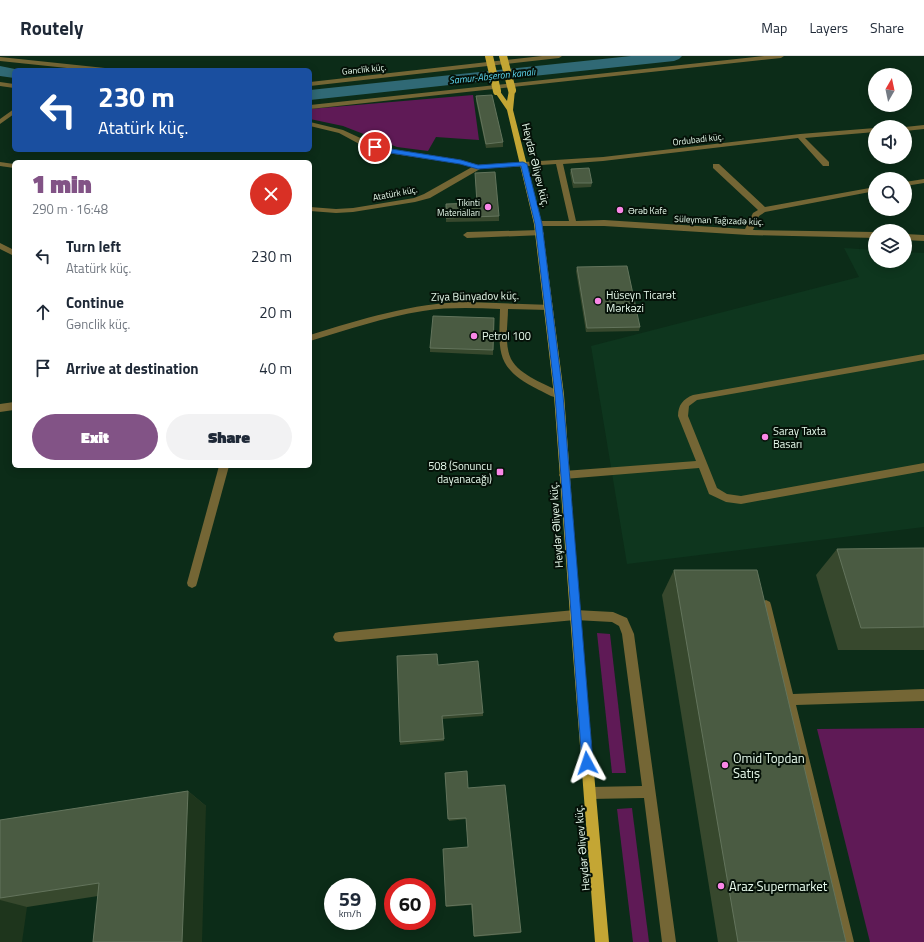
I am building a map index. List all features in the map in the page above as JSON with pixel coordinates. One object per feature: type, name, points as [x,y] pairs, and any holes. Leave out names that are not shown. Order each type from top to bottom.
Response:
[{"type":"main road","name":"Heydər Əliyev küç.","points":[[489,56],[498,91],[510,110],[539,228],[559,395],[575,615],[602,942]]},
{"type":"main road","name":"Heydər Əliyev küç.","points":[[503,56],[512,90],[510,110]]},
{"type":"street","name":"Gənclik küç.","points":[[312,84],[559,56]]},
{"type":"street","points":[[312,106],[438,94],[781,56]]},
{"type":"street","points":[[0,59],[86,68]]},
{"type":"street","points":[[0,84],[12,86]]},
{"type":"street","points":[[0,122],[12,113]]},
{"type":"street","points":[[312,124],[341,131],[384,150],[461,162],[478,167]]},
{"type":"street","points":[[912,129],[924,128]]},
{"type":"street","name":"Ordubadi küç.","points":[[523,164],[603,159],[800,136],[868,131]]},
{"type":"street","points":[[800,136],[826,164]]},
{"type":"street","points":[[559,162],[573,223]]},
{"type":"street","points":[[0,164],[12,166]]},
{"type":"street","name":"Atatürk küç.","points":[[312,209],[336,211],[354,210],[415,200],[427,196],[478,167],[523,164]]},
{"type":"street","points":[[716,166],[763,210]]},
{"type":"street","points":[[912,183],[924,181]]},
{"type":"street","points":[[748,232],[756,215],[763,210],[868,190]]},
{"type":"street","name":"Süleyman Tağızadə küç.","points":[[467,235],[573,223],[748,232],[868,236]]},
{"type":"street","points":[[912,238],[923,240]]},
{"type":"street","points":[[0,246],[12,253]]},
{"type":"street","name":"Ziya Bünyadov küç.","points":[[312,337],[378,317],[446,306],[549,307]]},
{"type":"street","points":[[504,307],[504,348],[508,360],[520,375],[559,395]]},
{"type":"street","points":[[924,357],[696,397],[687,401],[682,408],[683,416],[713,491],[721,497],[732,500],[741,500],[924,467]]},
{"type":"street","points":[[0,408],[12,406]]},
{"type":"street","points":[[564,475],[702,464]]},
{"type":"street","points":[[192,582],[223,468]]},
{"type":"street","points":[[766,604],[847,942]]},
{"type":"street","points":[[339,637],[575,615],[613,617],[623,622],[628,634],[669,942]]},
{"type":"street","points":[[788,700],[924,695]]},
{"type":"street","points":[[590,793],[649,792]]},
{"type":"shaded area","points":[[473,95],[479,140],[436,137],[428,151],[397,147],[343,126],[312,119],[312,109]]},
{"type":"shaded area","name":"Saray Taxta Basarı","points":[[844,248],[868,250],[868,268],[912,268],[912,252],[924,253],[924,527],[627,564],[591,346],[859,277]]},
{"type":"shaded area","points":[[597,633],[610,634],[626,773],[612,773]]},
{"type":"shaded area","points":[[924,728],[924,942],[870,942],[817,729]]},
{"type":"shaded area","points":[[632,808],[649,942],[633,942],[617,809]]},
{"type":"building","points":[[492,95],[503,142],[486,144],[476,96]]},
{"type":"building","points":[[589,168],[592,183],[574,183],[571,169]]},
{"type":"building","points":[[495,172],[499,216],[446,218],[446,204],[477,203],[475,173]]},
{"type":"building","points":[[627,266],[640,327],[587,328],[577,267]]},
{"type":"building","points":[[433,316],[494,318],[493,350],[430,348]]},
{"type":"building","points":[[924,548],[924,627],[861,628],[837,549]]},
{"type":"building","points":[[674,570],[757,570],[846,942],[738,942]]},
{"type":"building","points":[[437,654],[438,665],[478,661],[483,713],[442,716],[444,739],[400,742],[397,656]]},
{"type":"building","points":[[467,771],[468,788],[505,785],[521,932],[474,936],[472,904],[446,906],[443,849],[468,847],[466,818],[448,819],[445,773]]},
{"type":"building","points":[[188,791],[182,942],[93,942],[99,883],[0,898],[0,820]]},
{"type":"waterway","name":"Samur-Abşeron kanalı","points":[[312,95],[674,56]]},
{"type":"waterway","name":"Samur-Abşeron kanalı","points":[[0,71],[12,73]]},
{"type":"place","name":"Tikinti Materialları","points":[[488,207]]},
{"type":"place","name":"Ərəb Kafe","points":[[620,210]]},
{"type":"place","name":"Hüseyn Ticarət Mərkəzi","points":[[598,301]]},
{"type":"place","name":"Petrol 100","points":[[474,336]]},
{"type":"place","name":"Saray Taxta Basarı","points":[[765,437]]},
{"type":"place","name":"508 (Sonuncu dayanacağı)","points":[[500,472]]},
{"type":"place","name":"Omid Topdan Satış","points":[[725,765]]},
{"type":"place","name":"Araz Supermarket","points":[[721,886]]},
{"type":"route","points":[[375,147],[384,150],[461,162],[478,167],[488,165],[523,164],[538,224],[559,395],[565,491],[587,763]]}]
